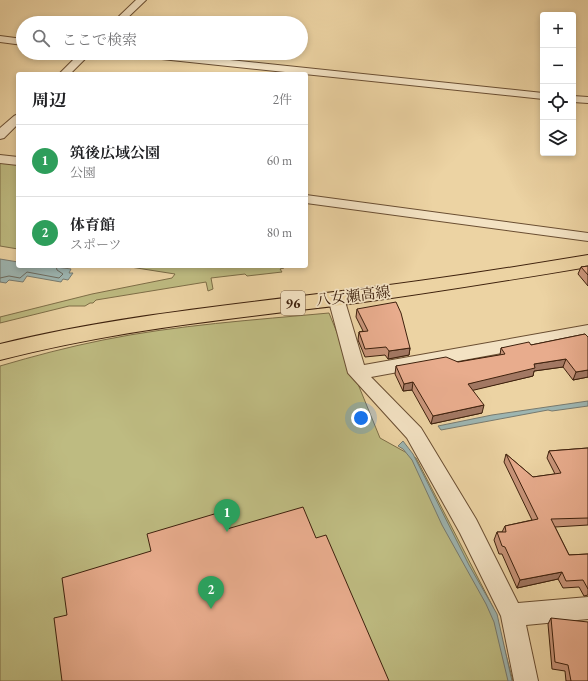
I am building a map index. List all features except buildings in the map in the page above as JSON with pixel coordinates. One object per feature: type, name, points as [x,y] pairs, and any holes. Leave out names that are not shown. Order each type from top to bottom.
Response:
[{"type":"main road","name":"八女瀬高線","points":[[0,352],[87,331],[158,319],[336,298],[484,278],[588,261]]},
{"type":"street","points":[[124,16],[141,0]]},
{"type":"street","points":[[0,39],[16,41]]},
{"type":"street","points":[[66,72],[79,60]]},
{"type":"street","points":[[200,60],[540,96]]},
{"type":"street","points":[[576,99],[588,100]]},
{"type":"street","points":[[0,135],[16,120]]},
{"type":"street","points":[[0,159],[16,161]]},
{"type":"street","points":[[308,199],[588,237]]},
{"type":"street","points":[[336,298],[357,373],[414,433],[468,526],[512,615],[526,681]]},
{"type":"street","points":[[357,373],[588,331]]},
{"type":"street","points":[[512,615],[588,608]]},
{"type":"shaded area","points":[[0,162],[16,164],[16,249],[0,246]]},
{"type":"shaded area","points":[[137,268],[284,268],[280,269],[282,272],[211,278],[213,289],[208,291],[206,282],[96,300],[85,306],[69,306],[0,323],[0,317],[92,294],[172,278],[175,274]]},
{"type":"shaded area","points":[[329,313],[380,438],[416,458],[493,607],[513,681],[0,681],[0,366],[38,355],[103,340],[159,330]]},
{"type":"water","points":[[0,259],[16,262],[16,268],[63,268],[71,269],[69,273],[73,273],[68,280],[63,279],[61,282],[27,276],[23,282],[9,280],[6,283],[0,282]]},
{"type":"water","points":[[588,401],[588,406],[552,411],[548,410],[441,430],[438,426],[492,415]]},
{"type":"water","points":[[403,441],[413,454],[469,565],[497,614],[512,681],[508,681],[494,622],[486,604],[442,525],[412,460],[403,449],[398,446]]},
{"type":"place","name":"筑後広域公園","points":[[227,532]]},
{"type":"place","name":"体育館","points":[[211,609]]}]
